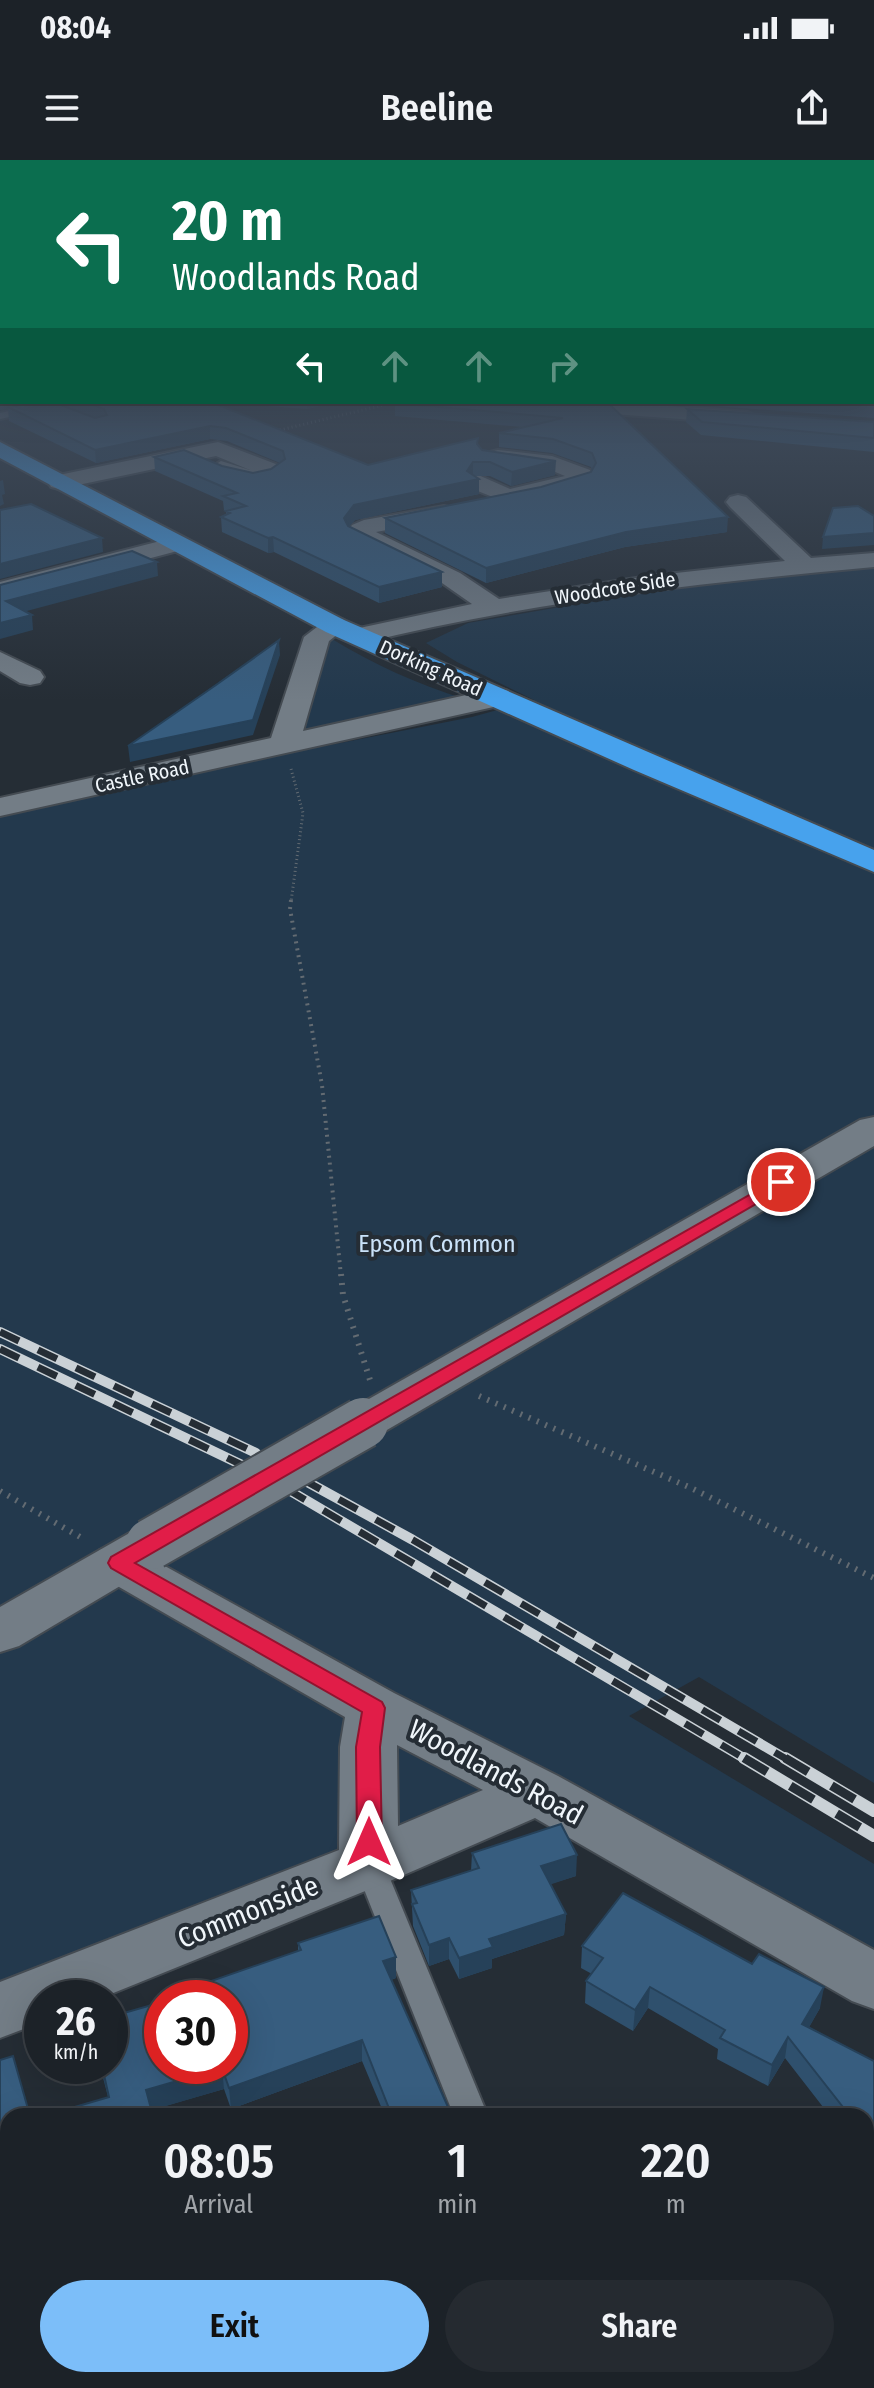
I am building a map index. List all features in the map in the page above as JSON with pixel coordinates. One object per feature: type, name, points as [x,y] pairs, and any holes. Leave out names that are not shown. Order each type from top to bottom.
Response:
[{"type":"highway","name":"Dorking Road","points":[[84,496],[347,631],[874,862]]},
{"type":"street","points":[[56,493],[84,496]]},
{"type":"street","points":[[501,493],[508,496]]},
{"type":"street","points":[[495,608],[451,578],[359,533],[377,517],[444,512],[522,493]]},
{"type":"street","points":[[738,502],[805,566]]},
{"type":"street","points":[[0,590],[176,544]]},
{"type":"street","name":"Woodcote Side","points":[[347,631],[704,574],[874,560]]},
{"type":"street","points":[[284,745],[317,637],[347,631]]},
{"type":"street","points":[[0,660],[30,677]]},
{"type":"street","name":"Castle Road","points":[[0,807],[498,697]]},
{"type":"street","points":[[0,1632],[121,1551],[372,1418],[874,1129]]},
{"type":"street","name":"Woodlands Road","points":[[121,1551],[374,1708],[538,1792],[874,1982]]},
{"type":"street","points":[[369,1864],[368,1747],[374,1708]]},
{"type":"street","name":"Commonside","points":[[0,2010],[369,1864],[538,1792]]},
{"type":"lane","points":[[369,1864],[468,2108]]},
{"type":"path","points":[[284,745],[303,813],[290,909],[322,1085],[343,1295],[372,1418]]},
{"type":"path","points":[[439,1379],[691,1488],[874,1578]]},
{"type":"path","points":[[0,1491],[121,1551]]},
{"type":"green space","name":"Epsom Common","points":[[874,563],[874,1783],[699,1677],[629,1716],[874,1864],[874,1951],[540,1775],[37,1980],[24,1980],[24,1985],[0,1995],[0,811],[316,741],[320,747],[472,717],[534,700],[426,643],[468,623],[728,578]]},
{"type":"green space","points":[[332,639],[397,673],[465,699],[296,733],[325,640]]},
{"type":"building","points":[[237,493],[412,493],[354,505],[344,518],[348,526],[442,572],[379,587],[273,537],[268,538],[221,517],[230,513],[226,511],[246,506],[223,496]]},
{"type":"building","points":[[511,493],[703,493],[728,517],[626,532],[486,568],[385,518]]},
{"type":"building","points":[[31,504],[102,538],[0,564],[0,510]]},
{"type":"building","points":[[858,506],[874,516],[874,533],[823,537],[833,508]]},
{"type":"building","points":[[132,551],[157,562],[6,601],[32,615],[0,623],[0,585]]},
{"type":"building","points":[[279,640],[253,720],[128,746],[216,685]]},
{"type":"building","points":[[561,1824],[577,1855],[541,1866],[566,1914],[489,1939],[493,1947],[459,1958],[449,1938],[429,1945],[412,1904],[417,1903],[411,1890],[479,1868],[472,1853]]},
{"type":"building","points":[[623,1893],[752,1964],[759,1954],[824,1987],[802,2024],[874,2061],[874,2108],[844,2108],[788,2037],[772,2065],[720,2038],[725,2030],[650,1987],[635,2010],[586,1981],[603,1958],[582,1946]]},
{"type":"building","points":[[379,1916],[396,1957],[383,1961],[448,2108],[389,2108],[362,2040],[248,2081],[248,1980],[214,1980],[301,1950],[298,1943]]},
{"type":"building","points":[[144,2007],[144,2084],[167,2084],[146,2090],[151,2108],[71,2108],[109,2097],[106,2084],[128,2084],[128,2012]]},
{"type":"building","points":[[13,2056],[28,2108],[0,2108],[0,2060]]},
{"type":"railway","points":[[0,1332],[256,1453]]},
{"type":"railway","points":[[0,1349],[242,1465]]},
{"type":"railway","points":[[302,1479],[413,1540],[788,1760]]},
{"type":"railway","points":[[287,1489],[747,1760]]},
{"type":"railway","points":[[744,1758],[874,1836]]},
{"type":"railway","points":[[785,1758],[874,1811]]},
{"type":"route","points":[[369,1842],[368,1747],[374,1708],[118,1563],[781,1182]]}]
